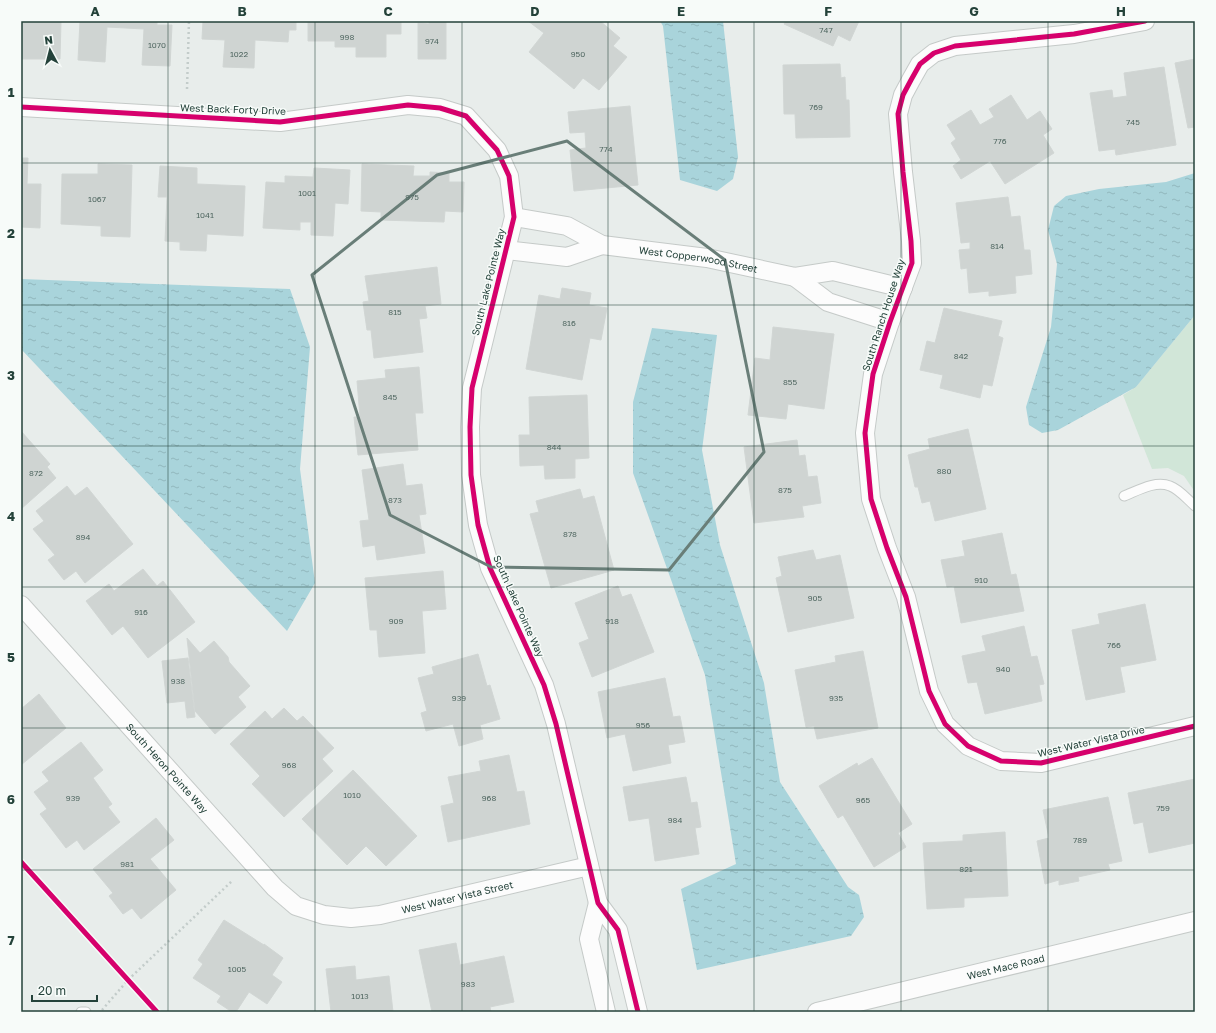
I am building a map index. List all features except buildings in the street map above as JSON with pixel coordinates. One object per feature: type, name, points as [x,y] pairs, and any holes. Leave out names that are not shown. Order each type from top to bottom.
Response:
[{"type":"street","name":"South Ranch House Way","points":[[968,746],[945,724],[929,692],[906,597],[887,548],[871,498],[865,433],[873,374],[912,263],[898,114],[903,95],[910,80],[920,64],[934,53],[955,46],[1074,34],[1145,21]]},
{"type":"street","name":"West Back Forty Drive","points":[[21,107],[280,122],[408,105],[440,108],[466,116]]},
{"type":"street","name":"South Lake Pointe Way","points":[[466,116],[497,150],[509,176],[514,217],[472,388],[470,427],[471,475],[478,525],[490,568],[544,685],[556,724],[598,904],[618,930],[638,1012]]},
{"type":"street","name":"West Copperwood Street","points":[[514,217],[567,226],[602,245],[707,258],[795,277],[834,271],[903,288]]},
{"type":"street","name":"West Copperwood Street","points":[[506,250],[567,257],[602,245]]},
{"type":"street","name":"West Copperwood Street","points":[[795,277],[828,302],[890,322]]},
{"type":"street","name":"South Heron Pointe Way","points":[[21,605],[275,888],[296,906],[324,915]]},
{"type":"street","name":"West Water Vista Drive","points":[[968,746],[1001,761],[1041,763],[1195,726]]},
{"type":"street","name":"West Water Vista Street","points":[[324,915],[351,918],[380,915],[589,866]]},
{"type":"street","name":"South Lake Pointe Way","points":[[598,904],[589,939],[606,1012]]},
{"type":"street","name":"West Mace Road","points":[[817,1012],[1195,921]]},
{"type":"lane","points":[[1124,496],[1159,484],[1171,486],[1195,506]]},
{"type":"lane","points":[[81,1012],[86,1012]]},
{"type":"path","points":[[187,89],[189,21]]},
{"type":"path","points":[[100,1012],[128,980],[232,881]]},
{"type":"highlighted area","points":[[567,141],[725,260],[764,452],[669,570],[491,567],[390,515],[312,275],[437,175]]},
{"type":"green space","points":[[1195,315],[1195,492],[1184,476],[1168,468],[1152,469],[1123,395],[1136,387]]},
{"type":"water","points":[[660,21],[723,21],[738,157],[733,179],[717,191],[680,180],[663,26]]},
{"type":"water","points":[[1195,173],[1195,315],[1136,387],[1058,430],[1042,433],[1029,425],[1026,407],[1051,327],[1057,264],[1048,230],[1054,206],[1066,196],[1099,189],[1166,182]]},
{"type":"water","points":[[21,279],[290,289],[310,347],[300,469],[315,583],[287,631],[21,349]]},
{"type":"water","points":[[652,328],[717,335],[702,450],[720,545],[764,683],[780,782],[848,887],[859,895],[864,917],[851,936],[697,970],[681,889],[736,864],[705,675],[633,473],[633,402]]},
{"type":"cycle path","points":[[1145,21],[1074,34],[955,46],[934,53],[920,64],[903,95],[898,114],[912,263],[873,374],[865,433],[871,499],[887,548],[906,597],[929,691],[945,724],[968,746],[1001,761],[1041,763],[1195,726]]},
{"type":"cycle path","points":[[21,107],[280,122],[408,105],[440,108],[466,116],[497,150],[509,176],[514,217],[472,388],[470,427],[471,475],[478,525],[490,568],[544,685],[556,724],[598,903],[618,930],[638,1012]]},
{"type":"cycle path","points":[[21,862],[157,1012]]}]
